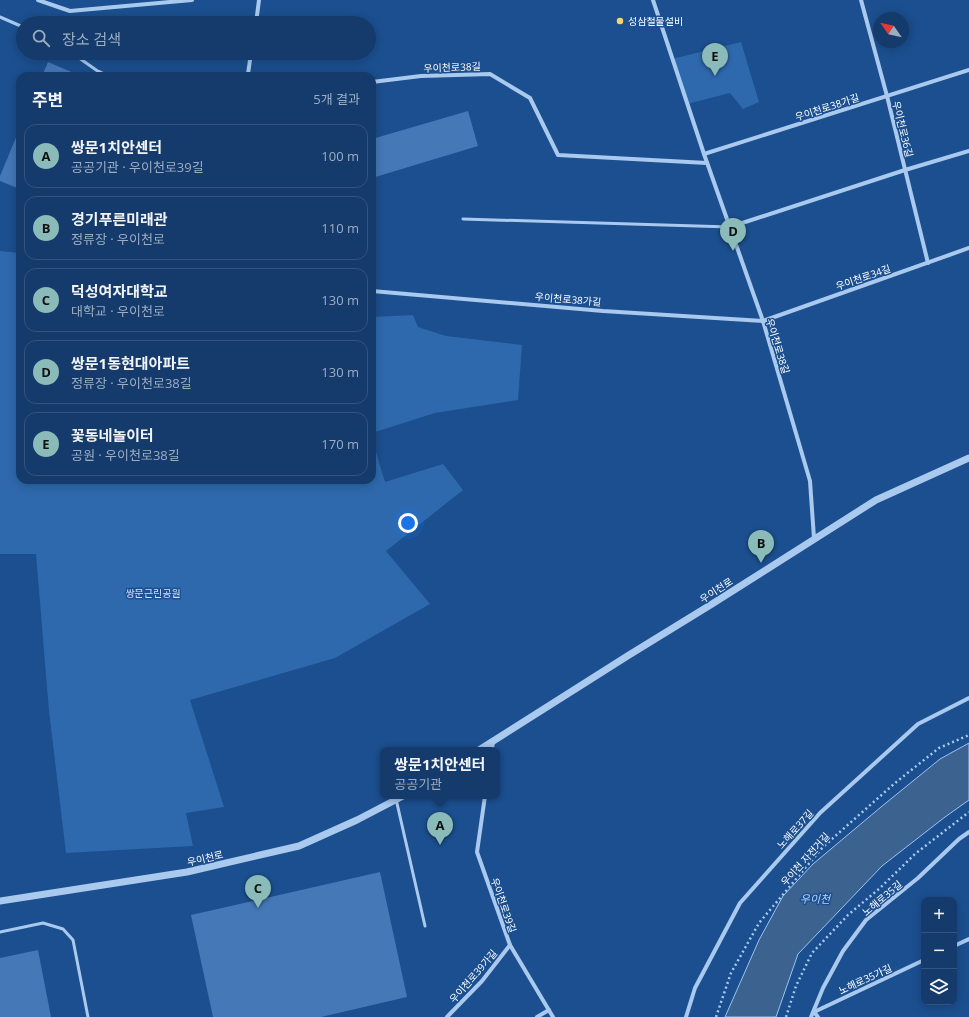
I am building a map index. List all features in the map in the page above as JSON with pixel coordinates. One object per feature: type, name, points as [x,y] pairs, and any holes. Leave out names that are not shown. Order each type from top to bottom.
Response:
[{"type":"street","points":[[38,0],[70,11],[192,0]]},
{"type":"street","points":[[132,0],[133,5]]},
{"type":"street","points":[[257,16],[259,0]]},
{"type":"street","name":"우이천로38길","points":[[653,0],[707,163],[763,321],[810,481],[814,538]]},
{"type":"street","name":"우이천로36길","points":[[861,0],[887,96],[928,263]]},
{"type":"street","points":[[248,72],[250,60]]},
{"type":"street","points":[[887,96],[969,70]]},
{"type":"street","name":"우이천로38길","points":[[376,82],[421,76],[490,74],[530,98],[558,155],[707,163]]},
{"type":"street","name":"우이천로38가길","points":[[704,154],[887,96]]},
{"type":"street","points":[[730,227],[905,170],[969,152]]},
{"type":"street","name":"우이천로34길","points":[[763,321],[969,248]]},
{"type":"street","name":"우이천로38가길","points":[[376,291],[602,310],[763,321]]},
{"type":"street","name":"우이천로","points":[[484,747],[876,500],[969,458]]},
{"type":"street","name":"노해로37길","points":[[686,1017],[695,988],[740,903],[820,813],[918,724],[969,698]]},
{"type":"street","points":[[492,747],[493,741]]},
{"type":"street","name":"우이천로","points":[[0,901],[187,872],[299,846],[357,820],[398,799]]},
{"type":"street","name":"우이천로39길","points":[[485,799],[477,852],[510,945],[553,1017]]},
{"type":"street","name":"노해로35길","points":[[811,1017],[823,988],[843,951],[866,920],[918,878],[959,839],[969,832]]},
{"type":"street","points":[[957,945],[969,939]]},
{"type":"street","name":"우이천로39가길","points":[[447,1017],[482,981],[510,945]]},
{"type":"street","name":"노해로35가길","points":[[814,1012],[921,961]]},
{"type":"street","points":[[537,1017],[549,1010]]},
{"type":"street","points":[[814,1012],[818,1017]]},
{"type":"lane","points":[[0,17],[16,24]]},
{"type":"lane","points":[[82,60],[99,72]]},
{"type":"lane","points":[[463,219],[730,227]]},
{"type":"lane","points":[[400,799],[425,926]]},
{"type":"lane","points":[[0,932],[43,923],[63,929],[73,940],[88,1017]]},
{"type":"path","name":"우이천 자전거길","points":[[716,1017],[731,973],[759,923],[823,847],[895,783],[939,748],[969,735]]},
{"type":"green space","points":[[741,42],[759,102],[743,109],[730,93],[687,104],[672,59]]},
{"type":"green space","name":"쌍문근린공원","points":[[0,251],[16,253],[16,484],[376,484],[376,452],[385,482],[443,464],[463,490],[386,551],[430,604],[335,658],[190,700],[224,807],[186,813],[193,846],[66,853],[49,711],[36,554],[0,554]]},
{"type":"green space","points":[[413,315],[418,327],[446,336],[522,345],[518,400],[435,413],[376,432],[376,317]]},
{"type":"water","name":"우이천","points":[[969,743],[969,800],[882,866],[798,954],[776,1017],[725,1017],[759,940],[783,896],[813,864],[881,807],[940,759]]},
{"type":"building","points":[[48,62],[71,72],[44,72]]},
{"type":"building","points":[[468,111],[478,146],[376,177],[376,138]]},
{"type":"building","points":[[16,138],[16,187],[0,181],[0,176]]},
{"type":"building","points":[[380,872],[407,997],[321,1017],[213,1017],[191,915]]},
{"type":"building","points":[[38,950],[51,1017],[0,1017],[0,958]]},
{"type":"place","name":"성삼철물설비","points":[[620,21]]},
{"type":"place","name":"꽃동네놀이터","points":[[715,76]]},
{"type":"place","name":"쌍문1동현대아파트","points":[[733,251]]},
{"type":"place","name":"경기푸른미래관","points":[[761,563]]},
{"type":"place","name":"쌍문1치안센터","points":[[440,845]]},
{"type":"place","name":"덕성여자대학교","points":[[258,908]]}]
